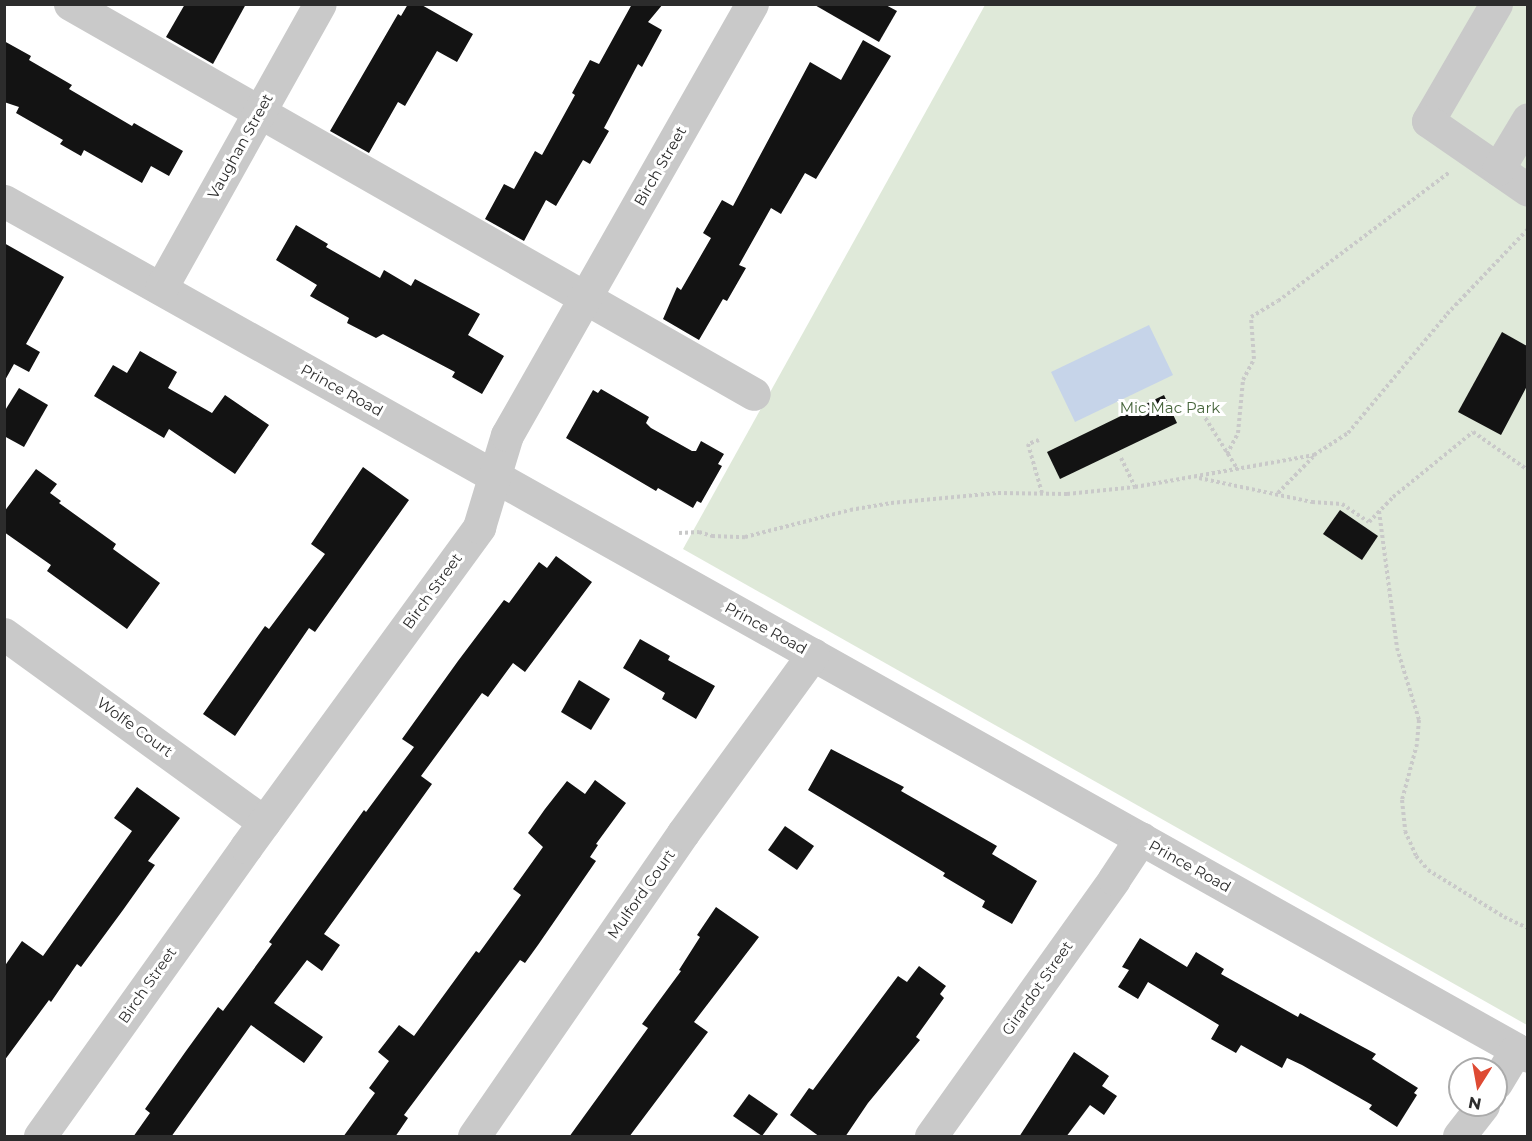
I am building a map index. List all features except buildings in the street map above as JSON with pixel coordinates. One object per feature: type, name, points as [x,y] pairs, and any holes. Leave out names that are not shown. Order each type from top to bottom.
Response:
[{"type":"street","points":[[70,4],[754,394]]},
{"type":"street","name":"Vaughan Street","points":[[161,288],[320,4]]},
{"type":"street","name":"Birch Street","points":[[40,1137],[264,822],[479,527],[507,435],[752,4]]},
{"type":"street","points":[[1497,4],[1428,121],[1527,190]]},
{"type":"street","points":[[1498,169],[1527,119]]},
{"type":"street","name":"Prince Road","points":[[4,201],[1522,1053]]},
{"type":"street","name":"Wolfe Court","points":[[4,634],[264,822]]},
{"type":"street","name":"Mulford Court","points":[[474,1137],[683,833],[813,654]]},
{"type":"street","name":"Girardot Street","points":[[931,1137],[1141,838]]},
{"type":"street","points":[[1508,1069],[1522,1053]]},
{"type":"street","points":[[1459,1137],[1474,1117]]},
{"type":"path","points":[[1227,454],[1238,433],[1243,380],[1254,359],[1251,317],[1278,301],[1450,173],[1466,147]]},
{"type":"path","points":[[1278,493],[1314,455],[1348,433],[1447,314],[1527,229]]},
{"type":"path","points":[[1199,408],[1238,470]]},
{"type":"path","points":[[1196,477],[1312,502],[1342,504],[1369,522],[1473,432],[1527,470]]},
{"type":"path","points":[[1039,440],[1028,444],[1042,493]]},
{"type":"path","points":[[679,533],[699,532],[712,536],[745,537],[850,510],[901,502],[998,492],[1042,493],[1136,487],[1314,455]]},
{"type":"path","points":[[1120,458],[1136,487]]},
{"type":"path","points":[[1379,511],[1395,640],[1419,720],[1417,744],[1402,800],[1402,820],[1408,838],[1416,856],[1428,870],[1504,917],[1527,928]]},
{"type":"green space","name":"Mic Mac Park","points":[[985,5],[1527,5],[1527,1025],[683,549]]},
{"type":"water","points":[[1149,325],[1173,375],[1075,422],[1051,372]]}]
